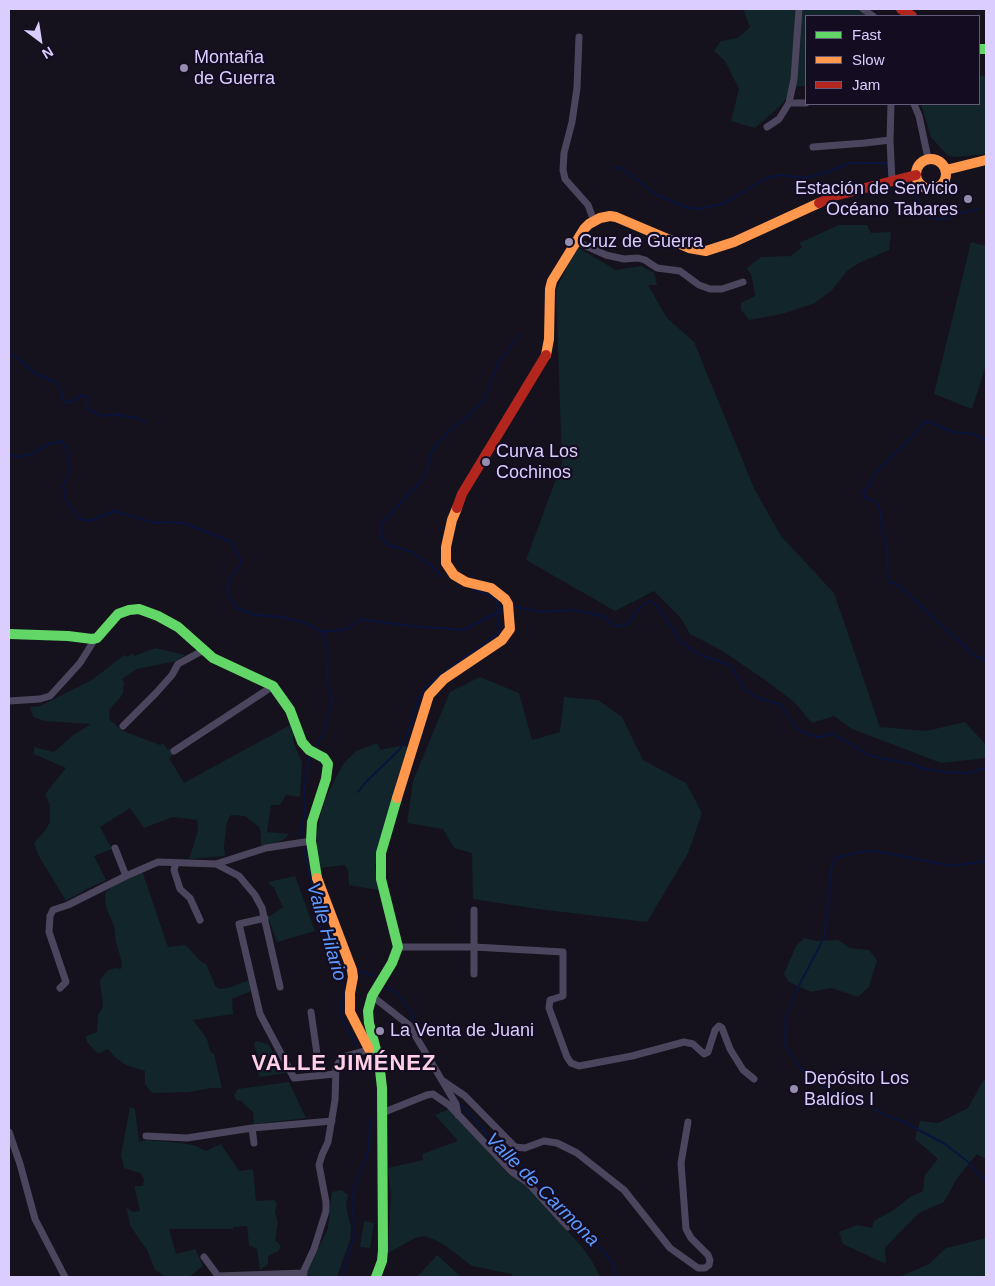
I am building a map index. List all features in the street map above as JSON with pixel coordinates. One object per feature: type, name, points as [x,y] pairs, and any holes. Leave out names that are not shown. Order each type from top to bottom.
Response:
[{"type":"main road","points":[[928,158],[939,160],[946,170],[944,183],[934,189],[923,187],[918,182],[916,175],[918,166],[928,158]]},
{"type":"main road","points":[[946,170],[986,160]]},
{"type":"main road","points":[[373,1049],[368,1011],[372,996],[392,963],[398,947],[381,879],[381,853],[424,704],[435,686],[502,640],[510,626],[508,604],[503,596],[495,590],[462,580],[451,573],[445,559],[446,542],[462,494],[546,355],[549,339],[550,289],[552,281],[575,241],[586,227],[594,221],[605,217],[616,217],[690,248],[706,251],[723,246],[834,196],[916,175]]},
{"type":"main road","points":[[9,634],[95,639],[118,614],[139,609],[168,621],[185,632],[213,658],[273,686],[290,710],[302,742],[309,750],[324,758],[328,764],[326,779],[312,822],[311,841],[318,882],[346,960],[352,970],[350,1012],[373,1049],[381,1069],[383,1250],[382,1261],[376,1277]]},
{"type":"street","points":[[767,127],[779,119],[789,103],[794,79],[799,9]]},
{"type":"street","points":[[579,37],[577,88],[564,153],[563,170],[565,179],[588,205],[594,221]]},
{"type":"street","points":[[789,103],[805,103]]},
{"type":"street","points":[[891,105],[892,181]]},
{"type":"street","points":[[914,105],[919,116],[928,158]]},
{"type":"street","points":[[813,147],[890,140]]},
{"type":"street","points":[[575,241],[606,255],[624,259],[645,260],[657,268],[680,271],[699,285],[710,289],[722,289],[743,282]]},
{"type":"street","points":[[9,700],[40,700],[50,696],[80,663],[95,639]]},
{"type":"street","points":[[123,726],[160,689],[172,675],[178,664],[204,650]]},
{"type":"street","points":[[174,751],[273,686]]},
{"type":"street","points":[[60,988],[66,982],[49,932],[50,916],[53,910],[68,905],[158,862],[216,864],[266,848],[311,841]]},
{"type":"street","points":[[116,848],[126,876]]},
{"type":"street","points":[[176,863],[174,870],[180,889],[190,898],[200,920]]},
{"type":"street","points":[[216,864],[239,876],[255,895],[262,908],[280,987]]},
{"type":"street","points":[[474,910],[474,974]]},
{"type":"street","points":[[264,918],[239,924],[260,1014],[294,1078],[335,1074]]},
{"type":"street","points":[[398,947],[474,947],[564,952],[563,996],[550,1000],[549,1008],[571,1063],[579,1066],[632,1056],[684,1042],[693,1044],[704,1054],[708,1052],[718,1026],[722,1028],[730,1049],[744,1070],[754,1079]]},
{"type":"street","points":[[372,996],[409,1025],[456,1104],[458,1115]]},
{"type":"street","points":[[311,1012],[320,1075]]},
{"type":"street","points":[[204,1256],[218,1276],[303,1275],[314,1249],[326,1210],[319,1165],[328,1142],[332,1121],[336,1067],[342,1058],[373,1049]]},
{"type":"street","points":[[443,1081],[465,1096],[515,1147],[525,1148],[544,1140],[557,1143],[577,1153],[624,1190],[670,1248],[698,1268],[705,1268],[710,1260],[708,1255],[691,1238],[686,1229],[681,1163],[688,1122]]},
{"type":"street","points":[[382,1114],[433,1094],[449,1105],[512,1172],[527,1182],[568,1227]]},
{"type":"street","points":[[146,1136],[188,1138],[252,1128],[332,1121]]},
{"type":"street","points":[[252,1128],[254,1143]]},
{"type":"street","points":[[9,1132],[34,1219],[65,1277]]},
{"type":"green space","points":[[743,9],[859,9],[867,15],[805,15],[805,86],[798,86],[779,107],[755,128],[731,121],[739,89],[725,61],[714,51],[721,41],[738,38],[750,27]]},
{"type":"green space","points":[[980,75],[986,77],[986,154],[955,157],[947,155],[931,137],[921,105],[980,105]]},
{"type":"green space","points":[[839,225],[867,225],[871,233],[891,232],[889,250],[859,263],[847,271],[832,290],[815,303],[782,314],[749,320],[741,310],[741,303],[755,296],[752,277],[747,268],[761,257],[791,256],[802,247],[799,243]]},
{"type":"green space","points":[[971,242],[986,246],[986,365],[972,409],[934,394]]},
{"type":"green space","points":[[577,247],[616,270],[641,266],[654,273],[657,285],[648,285],[667,318],[694,342],[754,488],[781,536],[834,593],[880,727],[926,731],[965,722],[986,745],[986,758],[941,763],[852,729],[834,716],[812,723],[794,702],[765,680],[721,650],[690,634],[680,617],[654,591],[615,611],[526,560],[562,463],[556,290]]},
{"type":"green space","points":[[155,648],[185,655],[176,661],[137,669],[122,679],[124,683],[123,693],[109,710],[110,720],[123,731],[160,745],[163,743],[168,750],[170,749],[173,755],[169,758],[184,783],[290,725],[293,728],[293,741],[302,763],[300,797],[286,795],[280,805],[271,805],[267,832],[289,834],[283,840],[265,846],[261,845],[259,827],[245,816],[231,815],[227,822],[224,846],[225,856],[189,859],[198,831],[197,820],[173,817],[144,828],[130,808],[100,827],[112,849],[94,856],[106,880],[66,901],[39,856],[34,843],[50,822],[50,805],[45,794],[66,768],[34,754],[34,747],[54,752],[72,736],[91,724],[45,721],[33,717],[30,707],[40,706],[92,680],[124,655],[128,657],[132,653],[134,656]]},
{"type":"green space","points":[[480,677],[519,693],[532,740],[560,732],[564,697],[598,700],[622,717],[643,760],[686,783],[702,813],[688,853],[647,922],[473,899],[472,853],[454,848],[443,829],[407,823],[413,781],[450,692]]},
{"type":"green space","points":[[377,743],[381,750],[402,745],[408,748],[397,778],[392,807],[375,865],[378,890],[349,885],[348,870],[345,865],[318,868],[317,855],[317,833],[320,817],[325,800],[335,779],[344,763],[356,751]]},
{"type":"green space","points":[[142,871],[168,947],[186,945],[200,961],[206,964],[216,987],[221,989],[231,987],[249,980],[251,991],[232,999],[233,1014],[193,1020],[207,1039],[210,1051],[214,1054],[222,1088],[189,1092],[152,1093],[145,1084],[145,1071],[126,1065],[108,1049],[98,1054],[87,1042],[86,1036],[97,1032],[98,1015],[103,1006],[100,980],[108,970],[121,969],[122,962],[116,943],[114,925],[106,908],[105,893],[113,886]]},
{"type":"green space","points":[[295,876],[315,931],[277,942],[268,917],[283,907],[274,888],[268,882]]},
{"type":"green space","points":[[804,938],[816,941],[838,940],[850,948],[869,950],[877,960],[869,987],[858,997],[831,988],[811,992],[789,982],[784,974],[796,946]]},
{"type":"green space","points":[[256,1041],[268,1044],[286,1073],[260,1077],[253,1063],[258,1061],[254,1045]]},
{"type":"green space","points":[[986,1080],[986,1159],[977,1154],[958,1177],[944,1202],[919,1213],[904,1228],[885,1248],[886,1264],[843,1244],[839,1232],[857,1225],[872,1228],[874,1221],[895,1209],[910,1197],[923,1191],[925,1175],[938,1159],[915,1139],[920,1121],[938,1123],[968,1108],[983,1081]]},
{"type":"green space","points":[[289,1082],[306,1118],[254,1124],[253,1112],[241,1101],[236,1100],[234,1095],[238,1089]]},
{"type":"green space","points":[[130,1107],[135,1109],[139,1142],[147,1140],[182,1143],[196,1146],[206,1151],[221,1144],[239,1171],[253,1169],[256,1201],[274,1200],[277,1204],[275,1211],[278,1223],[275,1240],[281,1246],[278,1251],[268,1256],[268,1264],[260,1270],[257,1249],[249,1245],[247,1226],[233,1227],[233,1229],[169,1229],[176,1254],[195,1249],[203,1266],[189,1277],[166,1277],[155,1270],[147,1250],[131,1227],[126,1207],[133,1212],[140,1211],[134,1186],[143,1186],[144,1179],[140,1173],[124,1168],[121,1155]]},
{"type":"green space","points":[[449,1109],[508,1174],[526,1186],[582,1247],[600,1277],[511,1277],[512,1274],[472,1266],[446,1246],[424,1236],[415,1238],[388,1253],[391,1194],[388,1168],[423,1160],[422,1154],[458,1141],[435,1115]]},
{"type":"green space","points":[[341,1190],[348,1195],[346,1205],[351,1228],[350,1240],[337,1277],[305,1277],[328,1228],[332,1192]]},
{"type":"green space","points":[[364,1221],[374,1223],[370,1248],[360,1247]]},
{"type":"green space","points":[[986,1238],[986,1277],[899,1277],[929,1264],[946,1248]]},
{"type":"green space","points":[[437,1255],[461,1277],[417,1277]]},
{"type":"waterway","points":[[614,171],[617,167],[621,168],[656,194],[685,207],[699,209],[725,203],[764,179],[774,176],[805,178],[850,163],[887,163],[888,172]]},
{"type":"waterway","points":[[890,184],[891,190],[909,192],[916,197],[925,212],[934,219],[947,219],[956,214],[979,209]]},
{"type":"waterway","points":[[442,577],[432,566],[410,551],[388,545],[382,538],[380,527],[426,474],[432,450],[450,430],[484,400],[498,363],[520,334]]},
{"type":"waterway","points":[[9,353],[23,362],[34,373],[55,382],[60,389],[64,402],[71,402],[82,395],[86,397],[88,409],[102,416],[118,414],[137,418],[143,422],[147,421]]},
{"type":"waterway","points":[[986,442],[974,434],[952,432],[928,421],[874,474],[870,485],[863,492],[865,498],[873,500],[878,505],[881,515],[882,530],[887,546],[888,580],[891,583],[897,584],[975,656],[986,660]]},
{"type":"waterway","name":"Valle Hilario","points":[[9,454],[16,457],[32,454],[47,445],[62,441],[67,451],[70,469],[63,486],[65,497],[78,518],[90,521],[114,511],[155,523],[184,523],[231,542],[241,564],[231,577],[227,588],[228,594],[237,608],[254,615],[283,617],[303,622],[322,632],[328,651],[327,682],[332,699],[325,731],[314,748]]},
{"type":"waterway","points":[[358,792],[400,749],[411,725],[418,699],[424,689],[442,673],[498,633],[499,618],[495,599],[472,589]]},
{"type":"waterway","points":[[513,608],[518,607],[541,612],[573,610],[603,616],[614,626],[622,626],[629,623],[637,610],[650,601],[657,605],[681,642],[700,655],[730,665],[745,689],[757,698],[780,704],[796,728],[803,732],[817,737],[831,733],[871,756],[915,765],[921,768],[944,772],[968,773],[986,768]]},
{"type":"waterway","points":[[322,632],[347,629],[360,619],[410,626],[464,630],[492,615],[506,610]]},
{"type":"waterway","name":"Valle Hilario","points":[[300,836],[305,812],[304,790],[310,754]]},
{"type":"waterway","name":"Valle Hilario","points":[[303,844],[321,928],[343,978],[344,994],[340,1005],[341,1017],[357,1046]]},
{"type":"waterway","points":[[986,861],[952,866],[876,851],[860,852],[835,858],[832,864],[824,938],[795,993],[786,1018],[785,1044],[801,1069],[812,1080],[831,1092],[862,1101],[887,1116],[902,1121],[945,1144],[967,1161],[986,1182]]},
{"type":"waterway","name":"Valle Hilario","points":[[338,969],[345,971]]},
{"type":"waterway","points":[[357,971],[375,976]]},
{"type":"waterway","name":"Valle de Carmona","points":[[386,988],[395,991],[411,1011],[418,1032]]},
{"type":"waterway","name":"Valle de Carmona","points":[[461,1105],[497,1145],[517,1160],[581,1226],[613,1263],[617,1277]]},
{"type":"waterway","name":"Valle Hilario","points":[[342,1277],[355,1232],[352,1203],[354,1189],[369,1149],[370,1119]]},
{"type":"traffic: fast","points":[[980,49],[986,49]]},
{"type":"traffic: fast","points":[[9,634],[68,636],[92,639],[97,638],[118,614],[139,609],[158,616],[178,627],[213,658],[273,686],[290,710],[302,742],[309,750],[324,758],[328,764],[326,779],[312,822],[311,841],[317,878]]},
{"type":"traffic: fast","points":[[376,1277],[382,1261],[383,1250],[382,1088],[379,1061],[369,1023],[368,1011],[372,996],[392,963],[398,947],[381,879],[381,853],[397,798]]},
{"type":"traffic: slow","points":[[931,159],[942,163],[946,174],[942,185],[931,189],[920,185],[916,174],[920,163],[931,159]]},
{"type":"traffic: slow","points":[[946,170],[986,160]]},
{"type":"traffic: slow","points":[[546,355],[549,339],[550,289],[552,281],[589,224],[600,218],[616,217],[689,248],[706,251],[734,242],[819,203]]},
{"type":"traffic: slow","points":[[397,798],[429,695],[444,679],[502,640],[510,629],[508,604],[505,599],[491,588],[466,582],[454,575],[446,563],[446,547],[452,520],[457,508]]},
{"type":"traffic: slow","points":[[317,878],[352,970],[350,1012],[369,1049]]},
{"type":"traffic: jam","points":[[901,9],[910,15]]},
{"type":"traffic: jam","points":[[819,203],[834,196],[916,175]]},
{"type":"traffic: jam","points":[[457,508],[462,494],[546,355]]},
{"type":"place","name":"Montaña de Guerra","points":[[184,68]]},
{"type":"place","name":"Estación de Servicio Océano Tabares","points":[[968,199]]},
{"type":"place","name":"Cruz de Guerra","points":[[569,242]]},
{"type":"place","name":"Curva Los Cochinos","points":[[486,462]]},
{"type":"place","name":"La Venta de Juani","points":[[380,1031]]},
{"type":"place","name":"Depósito Los Baldíos I","points":[[794,1089]]},
{"type":"district","name":"VALLE JIMÉNEZ","points":[[344,1064]]}]
